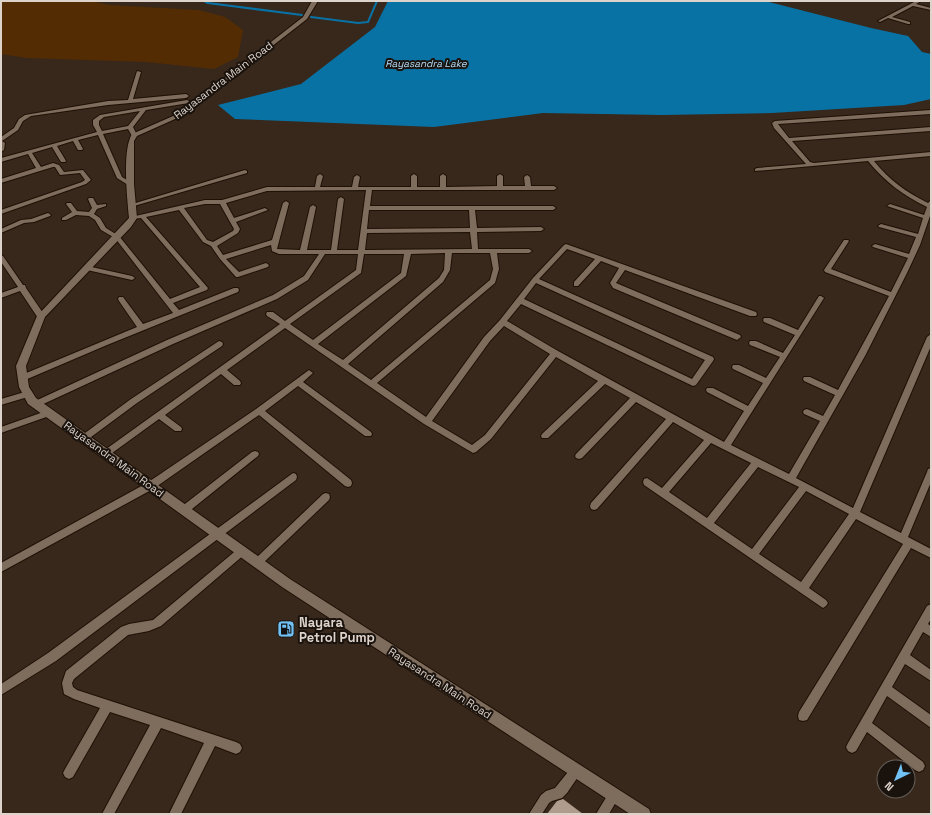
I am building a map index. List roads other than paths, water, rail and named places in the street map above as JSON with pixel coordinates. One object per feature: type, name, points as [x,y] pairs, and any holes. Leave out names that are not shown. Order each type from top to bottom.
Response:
[{"type":"street","name":"Rayasandra Main Road","points":[[132,131],[182,114],[305,18],[315,1]]},
{"type":"street","points":[[880,21],[919,1]]},
{"type":"street","points":[[912,4],[930,8]]},
{"type":"street","points":[[888,16],[908,23]]},
{"type":"street","points":[[130,101],[139,72]]},
{"type":"street","points":[[1,140],[16,129],[18,123],[30,115],[130,101],[186,99],[144,110],[99,117],[96,120],[96,125],[120,178],[130,184]]},
{"type":"street","points":[[144,110],[132,131],[130,184],[132,205],[138,217],[205,288],[170,302]]},
{"type":"street","points":[[812,164],[808,163],[776,127],[775,123],[931,112]]},
{"type":"street","points":[[788,140],[931,129]]},
{"type":"street","points":[[1,160],[74,139],[101,134],[132,131]]},
{"type":"street","points":[[74,139],[80,149]]},
{"type":"street","points":[[1,143],[1,150]]},
{"type":"street","points":[[54,145],[63,161]]},
{"type":"street","points":[[29,152],[38,167]]},
{"type":"street","points":[[757,170],[931,154]]},
{"type":"street","points":[[791,479],[893,295],[919,236],[930,204],[905,194],[884,178],[869,159]]},
{"type":"street","points":[[1,182],[53,166],[57,166],[62,174],[80,171],[88,180],[84,183],[1,212]]},
{"type":"street","points":[[132,205],[245,172]]},
{"type":"street","points":[[317,189],[320,176]]},
{"type":"street","points":[[355,188],[357,176]]},
{"type":"street","points":[[414,176],[414,188]]},
{"type":"street","points":[[443,176],[443,188]]},
{"type":"street","points":[[500,176],[500,188]]},
{"type":"street","points":[[527,177],[528,188]]},
{"type":"street","points":[[105,454],[360,271],[369,188]]},
{"type":"street","points":[[138,217],[205,202],[222,202],[267,189],[554,188]]},
{"type":"street","points":[[91,199],[95,208]]},
{"type":"street","points":[[334,251],[341,199]]},
{"type":"street","points":[[212,245],[236,232],[236,229],[222,202]]},
{"type":"street","points":[[286,203],[274,250],[279,252],[529,251]]},
{"type":"street","points":[[69,204],[75,213]]},
{"type":"street","points":[[91,214],[95,208],[104,205]]},
{"type":"street","points":[[890,206],[926,217]]},
{"type":"street","points":[[180,207],[205,241],[212,245],[238,275],[266,265]]},
{"type":"street","points":[[303,252],[313,207]]},
{"type":"street","points":[[366,208],[553,208]]},
{"type":"street","points":[[472,208],[475,251]]},
{"type":"street","points":[[232,221],[265,210]]},
{"type":"street","points":[[64,219],[75,213],[91,214],[98,219],[104,229],[117,237],[170,302],[177,313]]},
{"type":"street","points":[[1,231],[23,220],[32,221],[48,215]]},
{"type":"street","name":"Rayasandra Main Road","points":[[138,217],[128,225],[41,316],[21,366],[24,386],[36,404],[242,551],[346,623],[644,814]]},
{"type":"street","points":[[881,226],[919,236]]},
{"type":"street","points":[[364,231],[541,229]]},
{"type":"street","points":[[222,258],[276,241]]},
{"type":"street","points":[[846,241],[827,270],[893,295]]},
{"type":"street","points":[[427,422],[487,339],[503,322],[535,280],[566,246],[753,314]]},
{"type":"street","points":[[875,246],[910,257]]},
{"type":"street","points":[[36,404],[170,342],[275,297],[306,278],[324,251]]},
{"type":"street","points":[[314,344],[404,274],[408,251]]},
{"type":"street","points":[[343,364],[441,280],[447,270],[449,251]]},
{"type":"street","points":[[372,384],[493,281],[496,270],[492,251]]},
{"type":"street","points":[[1,258],[41,316]]},
{"type":"street","points":[[576,284],[600,258]]},
{"type":"street","points":[[623,267],[613,283],[615,286],[737,337]]},
{"type":"street","points":[[87,268],[132,278]]},
{"type":"street","points":[[519,300],[693,383],[710,359],[535,280]]},
{"type":"street","points":[[1,296],[22,287]]},
{"type":"street","points":[[22,378],[236,290]]},
{"type":"street","points":[[726,446],[821,298]]},
{"type":"street","points":[[121,299],[142,328]]},
{"type":"street","points":[[270,314],[427,422],[473,450],[488,437],[555,353]]},
{"type":"street","points":[[767,320],[799,334]]},
{"type":"street","points":[[503,322],[555,353],[710,439],[791,479],[931,554]]},
{"type":"street","points":[[803,588],[855,513],[931,337]]},
{"type":"street","points":[[752,343],[784,356]]},
{"type":"street","points":[[84,438],[134,401],[219,344]]},
{"type":"street","points":[[736,367],[768,382]]},
{"type":"street","points":[[221,370],[237,384]]},
{"type":"street","points":[[1,568],[150,486],[259,411],[309,373]]},
{"type":"street","points":[[807,379],[839,394]]},
{"type":"street","points":[[545,436],[604,380]]},
{"type":"street","points":[[298,382],[368,434]]},
{"type":"street","points":[[710,390],[749,410]]},
{"type":"street","points":[[1,402],[28,394]]},
{"type":"street","points":[[579,456],[636,397]]},
{"type":"street","points":[[259,411],[348,483]]},
{"type":"street","points":[[808,412],[824,420]]},
{"type":"street","points":[[1,430],[49,413]]},
{"type":"street","points":[[159,415],[178,428]]},
{"type":"street","points":[[594,506],[672,418]]},
{"type":"street","points":[[663,493],[710,439]]},
{"type":"street","points":[[184,510],[255,454]]},
{"type":"street","points":[[708,524],[756,463]]},
{"type":"street","points":[[802,716],[906,540],[931,472]]},
{"type":"street","points":[[1,690],[52,657],[293,476]]},
{"type":"street","points":[[647,482],[823,603]]},
{"type":"street","points":[[753,555],[804,487]]},
{"type":"street","points":[[258,562],[326,497]]},
{"type":"street","points":[[236,748],[74,694],[68,690],[67,683],[70,675],[125,631],[131,628],[149,627],[157,623],[242,551]]},
{"type":"street","points":[[852,747],[866,725],[931,609]]},
{"type":"street","points":[[922,625],[931,632]]},
{"type":"street","points":[[904,657],[931,676]]},
{"type":"street","points":[[886,689],[931,722]]},
{"type":"street","points":[[70,773],[108,705]]},
{"type":"street","points":[[108,814],[158,722]]},
{"type":"street","points":[[866,725],[919,766]]},
{"type":"street","points":[[175,814],[212,740]]},
{"type":"street","points":[[535,814],[545,799],[550,795],[558,794],[576,771]]},
{"type":"street","points":[[602,814],[614,795]]},
{"type":"water","name":"Rayasandra Lake","points":[[388,1],[765,1],[908,36],[922,52],[931,54],[931,99],[904,105],[772,113],[662,115],[543,113],[434,127],[235,119],[218,105],[301,84],[375,27]]},
{"type":"waterway","points":[[204,1],[208,3],[302,15]]},
{"type":"waterway","points":[[311,17],[358,23],[368,22],[377,1]]},
{"type":"place","name":"Nayara Petrol Pump","points":[[286,629]]}]
